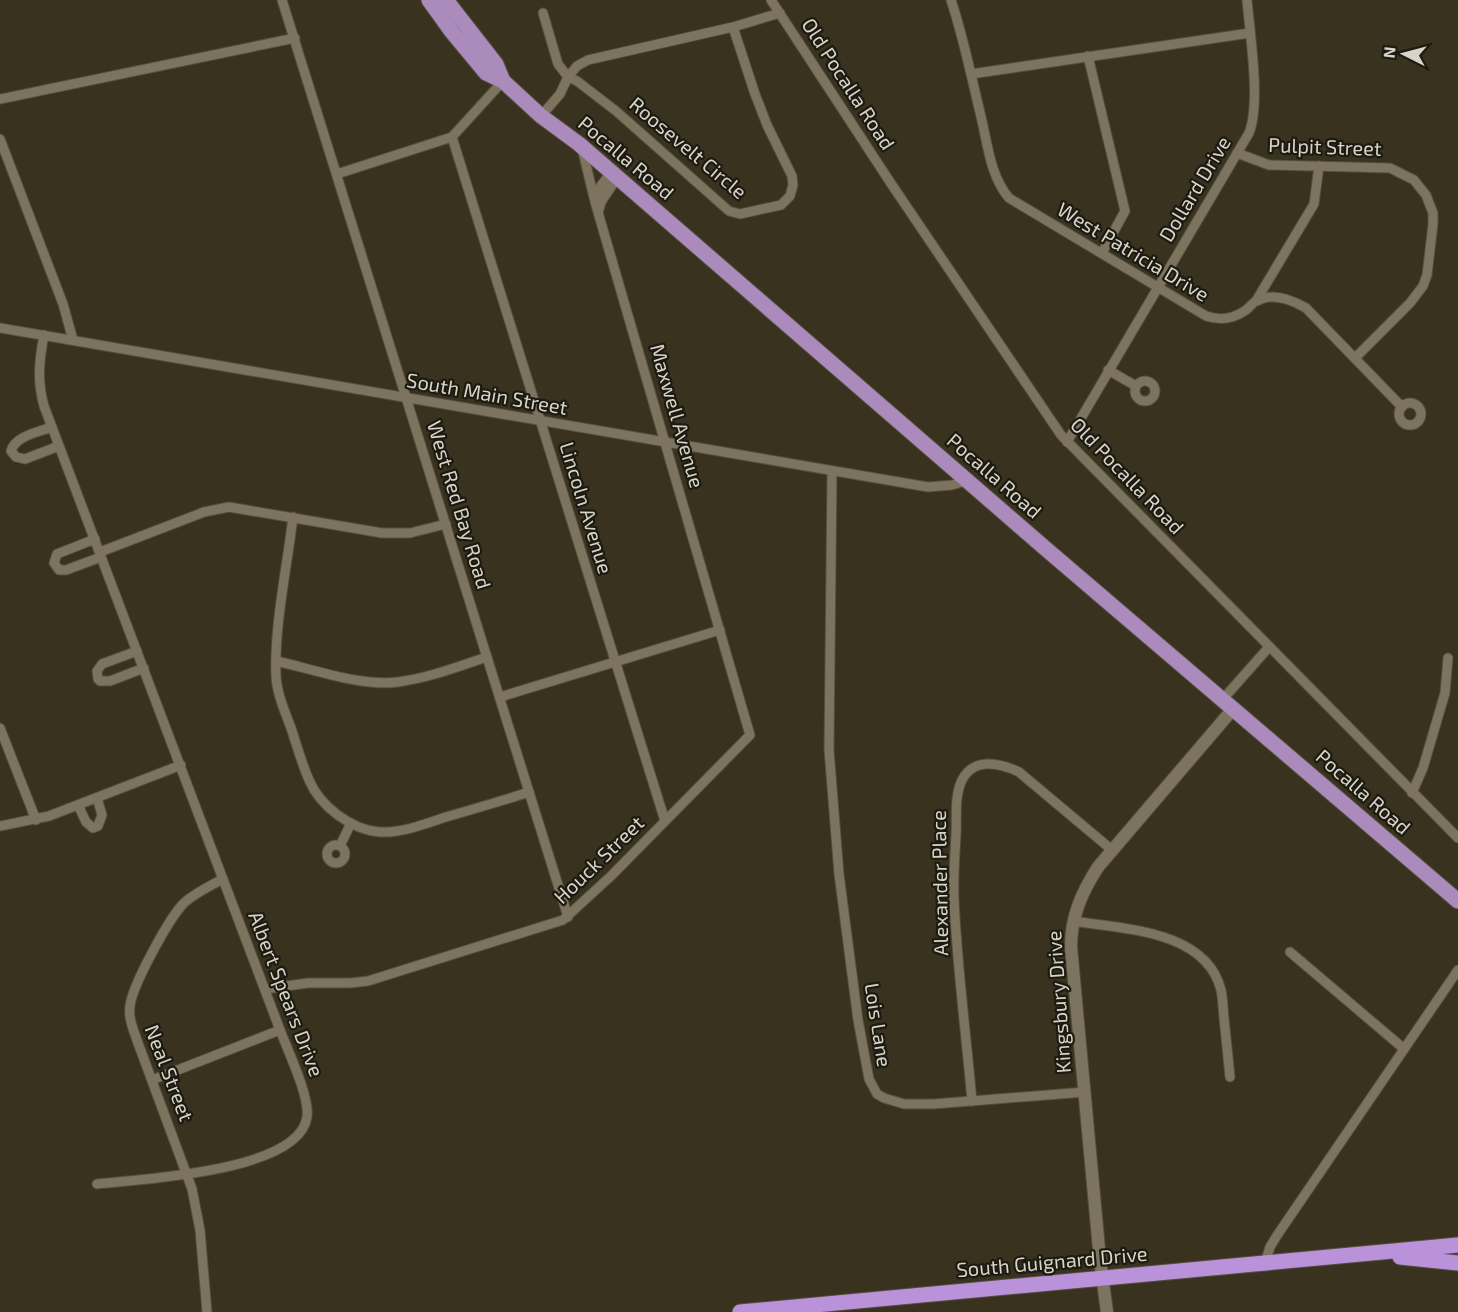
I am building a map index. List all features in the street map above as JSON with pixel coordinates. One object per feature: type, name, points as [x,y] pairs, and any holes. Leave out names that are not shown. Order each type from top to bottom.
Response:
[{"type":"highway","points":[[1368,1254],[1458,1245]]},
{"type":"highway","name":"South Guignard Drive","points":[[740,1312],[1368,1254]]},
{"type":"highway","points":[[1368,1254],[1458,1263]]},
{"type":"main road","name":"Pocalla Road","points":[[429,0],[486,73],[503,81],[541,116],[614,175],[1046,549],[1458,901]]},
{"type":"main road","name":"Pocalla Road","points":[[446,0],[496,64],[503,81]]},
{"type":"street","name":"West Red Bay Road","points":[[282,0],[568,917]]},
{"type":"street","name":"Old Pocalla Road","points":[[771,0],[890,183],[1066,442],[1458,838]]},
{"type":"street","name":"West Patricia Drive","points":[[951,0],[994,172],[1009,198],[1206,316],[1215,319],[1232,318],[1257,301]]},
{"type":"street","name":"Dollard Drive","points":[[1066,442],[1249,133],[1255,113],[1247,0]]},
{"type":"street","points":[[543,13],[558,64],[568,77]]},
{"type":"street","points":[[541,116],[560,94],[568,77],[583,62],[733,27],[780,13]]},
{"type":"street","name":"Roosevelt Circle","points":[[568,77],[577,81],[616,111],[729,211],[740,214],[772,208],[781,205],[790,196],[793,181],[767,125],[733,27]]},
{"type":"street","points":[[971,74],[1250,33]]},
{"type":"street","points":[[0,99],[295,38]]},
{"type":"street","points":[[1088,56],[1125,211],[1102,253]]},
{"type":"street","points":[[337,174],[452,137],[503,81]]},
{"type":"street","name":"Lincoln Avenue","points":[[452,137],[665,821]]},
{"type":"street","points":[[0,139],[63,304],[73,340]]},
{"type":"street","name":"Maxwell Avenue","points":[[582,148],[595,202],[720,630]]},
{"type":"street","name":"Pulpit Street","points":[[1237,153],[1269,165],[1383,166],[1398,170],[1422,188],[1433,213],[1432,243],[1423,286],[1410,303],[1355,358]]},
{"type":"street","points":[[1257,301],[1314,204],[1319,166]]},
{"type":"street","points":[[595,202],[598,190],[614,175]]},
{"type":"street","points":[[599,213],[601,202],[614,175]]},
{"type":"street","points":[[1257,301],[1278,297],[1306,308],[1402,406]]},
{"type":"street","name":"South Main Street","points":[[0,328],[927,487],[952,485],[969,480]]},
{"type":"street","name":"Albert Spears Drive","points":[[44,335],[38,366],[42,398],[305,1096],[308,1112],[305,1127],[292,1140],[264,1157],[223,1169],[97,1184]]},
{"type":"street","points":[[1108,370],[1136,386]]},
{"type":"street","points":[[52,427],[19,440],[13,445],[11,451],[16,458],[25,459],[59,446]]},
{"type":"street","name":"Lois Lane","points":[[832,471],[829,750],[839,874],[858,1020],[869,1079],[877,1094],[893,1102],[904,1104],[933,1104],[1085,1092]]},
{"type":"street","points":[[94,539],[57,554],[54,562],[59,570],[66,570],[218,508],[229,507],[382,533],[401,534],[446,524]]},
{"type":"street","points":[[293,517],[276,661],[278,687],[308,779],[321,799],[351,823],[379,832],[400,830],[529,792]]},
{"type":"street","points":[[500,697],[720,630]]},
{"type":"street","name":"Houck Street","points":[[265,989],[308,983],[368,981],[568,917],[750,735],[720,630]]},
{"type":"street","points":[[1228,704],[1269,647]]},
{"type":"street","points":[[137,651],[102,664],[97,671],[98,679],[110,681],[144,668]]},
{"type":"street","points":[[276,661],[380,683],[411,680],[487,657]]},
{"type":"street","points":[[1412,794],[1423,768],[1445,693],[1448,658]]},
{"type":"street","name":"Kingsbury Drive","points":[[1107,1312],[1071,947],[1073,921],[1082,894],[1098,867],[1228,704]]},
{"type":"street","points":[[0,728],[36,820]]},
{"type":"street","name":"Alexander Place","points":[[972,1101],[954,898],[956,810],[958,791],[963,779],[982,764],[997,763],[1019,772],[1112,850]]},
{"type":"street","points":[[0,826],[36,820],[78,806],[181,765]]},
{"type":"street","points":[[78,806],[88,826],[93,828],[98,826],[102,815],[97,798]]},
{"type":"street","points":[[340,846],[351,823]]},
{"type":"street","name":"Neal Street","points":[[207,1312],[198,1214],[187,1174],[132,1025],[129,1008],[133,989],[179,908],[196,894],[223,879]]},
{"type":"street","points":[[1073,921],[1170,938],[1194,952],[1208,965],[1221,991],[1230,1077]]},
{"type":"street","points":[[1290,952],[1403,1048]]},
{"type":"street","points":[[1265,1263],[1270,1247],[1278,1234],[1458,970]]},
{"type":"street","points":[[152,1080],[280,1030]]}]
